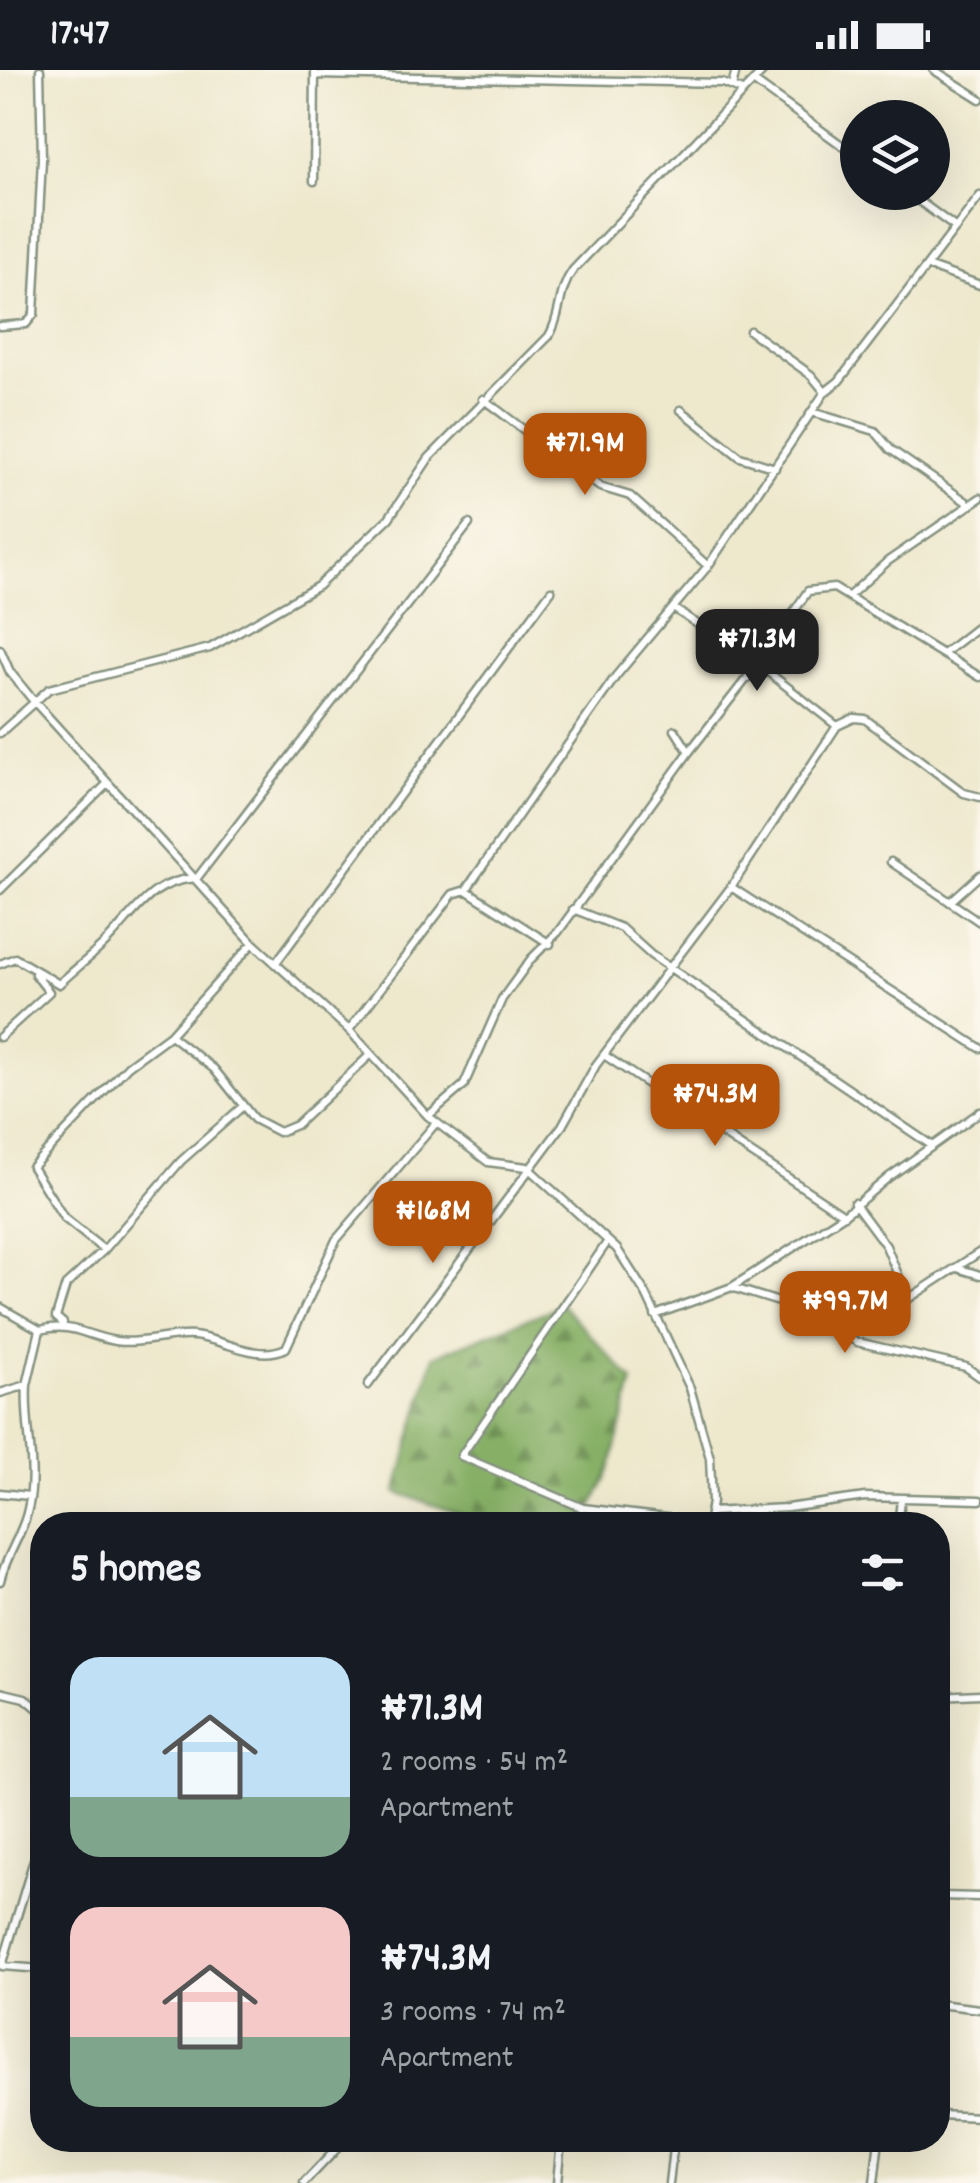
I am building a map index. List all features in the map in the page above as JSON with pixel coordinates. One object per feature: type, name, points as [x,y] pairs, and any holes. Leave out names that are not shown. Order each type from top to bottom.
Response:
[{"type":"street","points":[[0,326],[26,324],[34,314],[42,162],[40,70]]},
{"type":"street","points":[[732,87],[736,70]]},
{"type":"street","points":[[0,733],[32,700],[49,689],[210,648],[318,586],[389,518],[429,458],[549,336],[556,325],[561,287],[573,270],[764,70]]},
{"type":"street","points":[[934,70],[980,99]]},
{"type":"street","points":[[314,181],[315,72],[722,82],[742,92]]},
{"type":"street","points":[[753,81],[840,143]]},
{"type":"street","points":[[349,1030],[453,894],[466,890],[608,687],[708,566],[825,392],[839,382],[978,200]]},
{"type":"street","points":[[932,210],[956,228]]},
{"type":"street","points":[[927,266],[980,285]]},
{"type":"street","points":[[750,331],[811,375],[825,392]]},
{"type":"street","points":[[484,399],[600,486],[630,496],[708,566]]},
{"type":"street","points":[[681,410],[740,457],[775,468]]},
{"type":"street","points":[[812,412],[874,431],[895,453],[971,505]]},
{"type":"street","points":[[850,595],[888,561],[980,498]]},
{"type":"street","points":[[15,958],[58,984],[111,936],[140,900],[167,883],[197,878],[469,524]]},
{"type":"street","points":[[428,1116],[464,1084],[502,999],[531,959],[550,944],[758,664],[808,590],[825,586],[850,595],[980,677]]},
{"type":"street","points":[[275,964],[551,591]]},
{"type":"street","points":[[673,608],[758,664],[837,726]]},
{"type":"street","points":[[944,654],[980,625]]},
{"type":"street","points":[[0,649],[10,672],[32,700],[254,943],[349,1030],[428,1116],[488,1162],[528,1167],[608,1240],[637,1279],[690,1388],[710,1458],[710,1512],[787,1508],[865,1496],[980,1500]]},
{"type":"street","points":[[368,1386],[562,1126],[604,1055],[730,887],[837,726],[854,718],[865,719],[964,793],[980,797]]},
{"type":"street","points":[[675,730],[689,752]]},
{"type":"street","points":[[0,890],[108,783]]},
{"type":"street","points":[[891,862],[980,922]]},
{"type":"street","points":[[950,902],[980,875]]},
{"type":"street","points":[[730,887],[980,1048]]},
{"type":"street","points":[[466,890],[550,944]]},
{"type":"street","points":[[573,909],[620,928],[670,968],[931,1145]]},
{"type":"street","points":[[104,1250],[64,1218],[32,1167],[128,1066],[170,1035],[254,943]]},
{"type":"street","points":[[0,964],[15,958]]},
{"type":"street","points":[[0,1037],[49,992],[40,978],[15,958]]},
{"type":"street","points":[[170,1035],[214,1069],[269,1130],[288,1130],[369,1056]]},
{"type":"street","points":[[604,1055],[844,1215]]},
{"type":"street","points":[[244,1106],[164,1178],[104,1250],[66,1286],[56,1317],[64,1324],[117,1341],[192,1336],[255,1350],[277,1352],[286,1348],[336,1240],[436,1123]]},
{"type":"street","points":[[655,1315],[732,1287],[844,1215],[931,1145],[980,1112]]},
{"type":"street","points":[[854,1204],[886,1246],[908,1299],[980,1252]]},
{"type":"street","points":[[608,1240],[460,1456],[583,1508],[614,1512]]},
{"type":"street","points":[[956,1268],[980,1275]]},
{"type":"street","points":[[732,1287],[795,1307],[856,1342],[966,1367],[980,1377]]},
{"type":"street","points":[[0,1307],[40,1330],[64,1324]]},
{"type":"street","points":[[0,1581],[6,1554],[28,1511],[27,1384],[40,1330]]},
{"type":"street","points":[[0,1393],[27,1384]]},
{"type":"street","points":[[0,1493],[29,1496]]},
{"type":"street","points":[[900,1512],[901,1500]]},
{"type":"street","points":[[0,1692],[30,1702]]},
{"type":"street","points":[[950,1695],[980,1694]]},
{"type":"street","points":[[30,1872],[2,1966],[30,1968]]},
{"type":"street","points":[[950,1896],[980,1897]]},
{"type":"street","points":[[950,2005],[980,2009]]},
{"type":"street","points":[[950,2116],[980,2117]]},
{"type":"street","points":[[304,2183],[334,2152]]},
{"type":"street","points":[[557,2183],[560,2152]]},
{"type":"street","points":[[669,2183],[673,2152]]},
{"type":"street","points":[[874,2183],[878,2152]]},
{"type":"green space","points":[[562,1305],[633,1381],[610,1470],[589,1512],[454,1512],[396,1492],[434,1356]]}]
